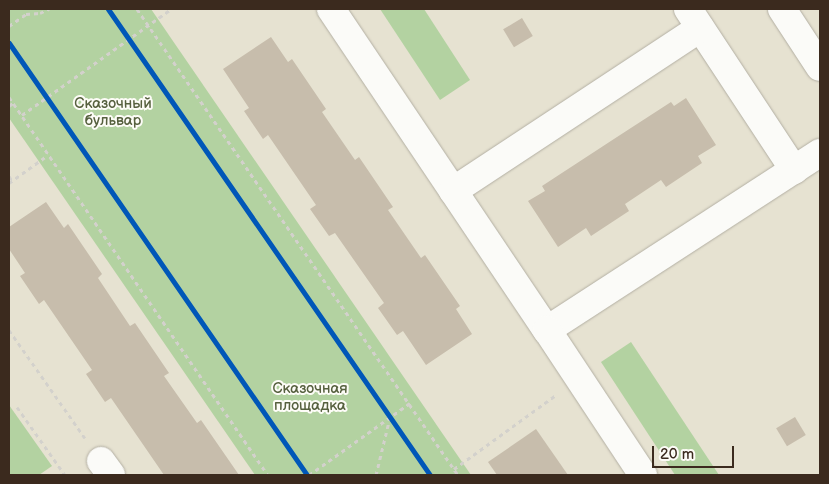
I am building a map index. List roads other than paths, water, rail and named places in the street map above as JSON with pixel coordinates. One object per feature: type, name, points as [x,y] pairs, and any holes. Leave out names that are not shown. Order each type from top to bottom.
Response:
[{"type":"street","points":[[331,9],[644,475]]},
{"type":"street","points":[[782,9],[820,67]]},
{"type":"street","points":[[453,191],[694,18],[794,170]]},
{"type":"street","points":[[547,330],[820,154]]},
{"type":"park label","name":"Сказочный бульвар","points":[[113,112]]},
{"type":"park label","name":"Сказочная площадка","points":[[310,396]]}]
